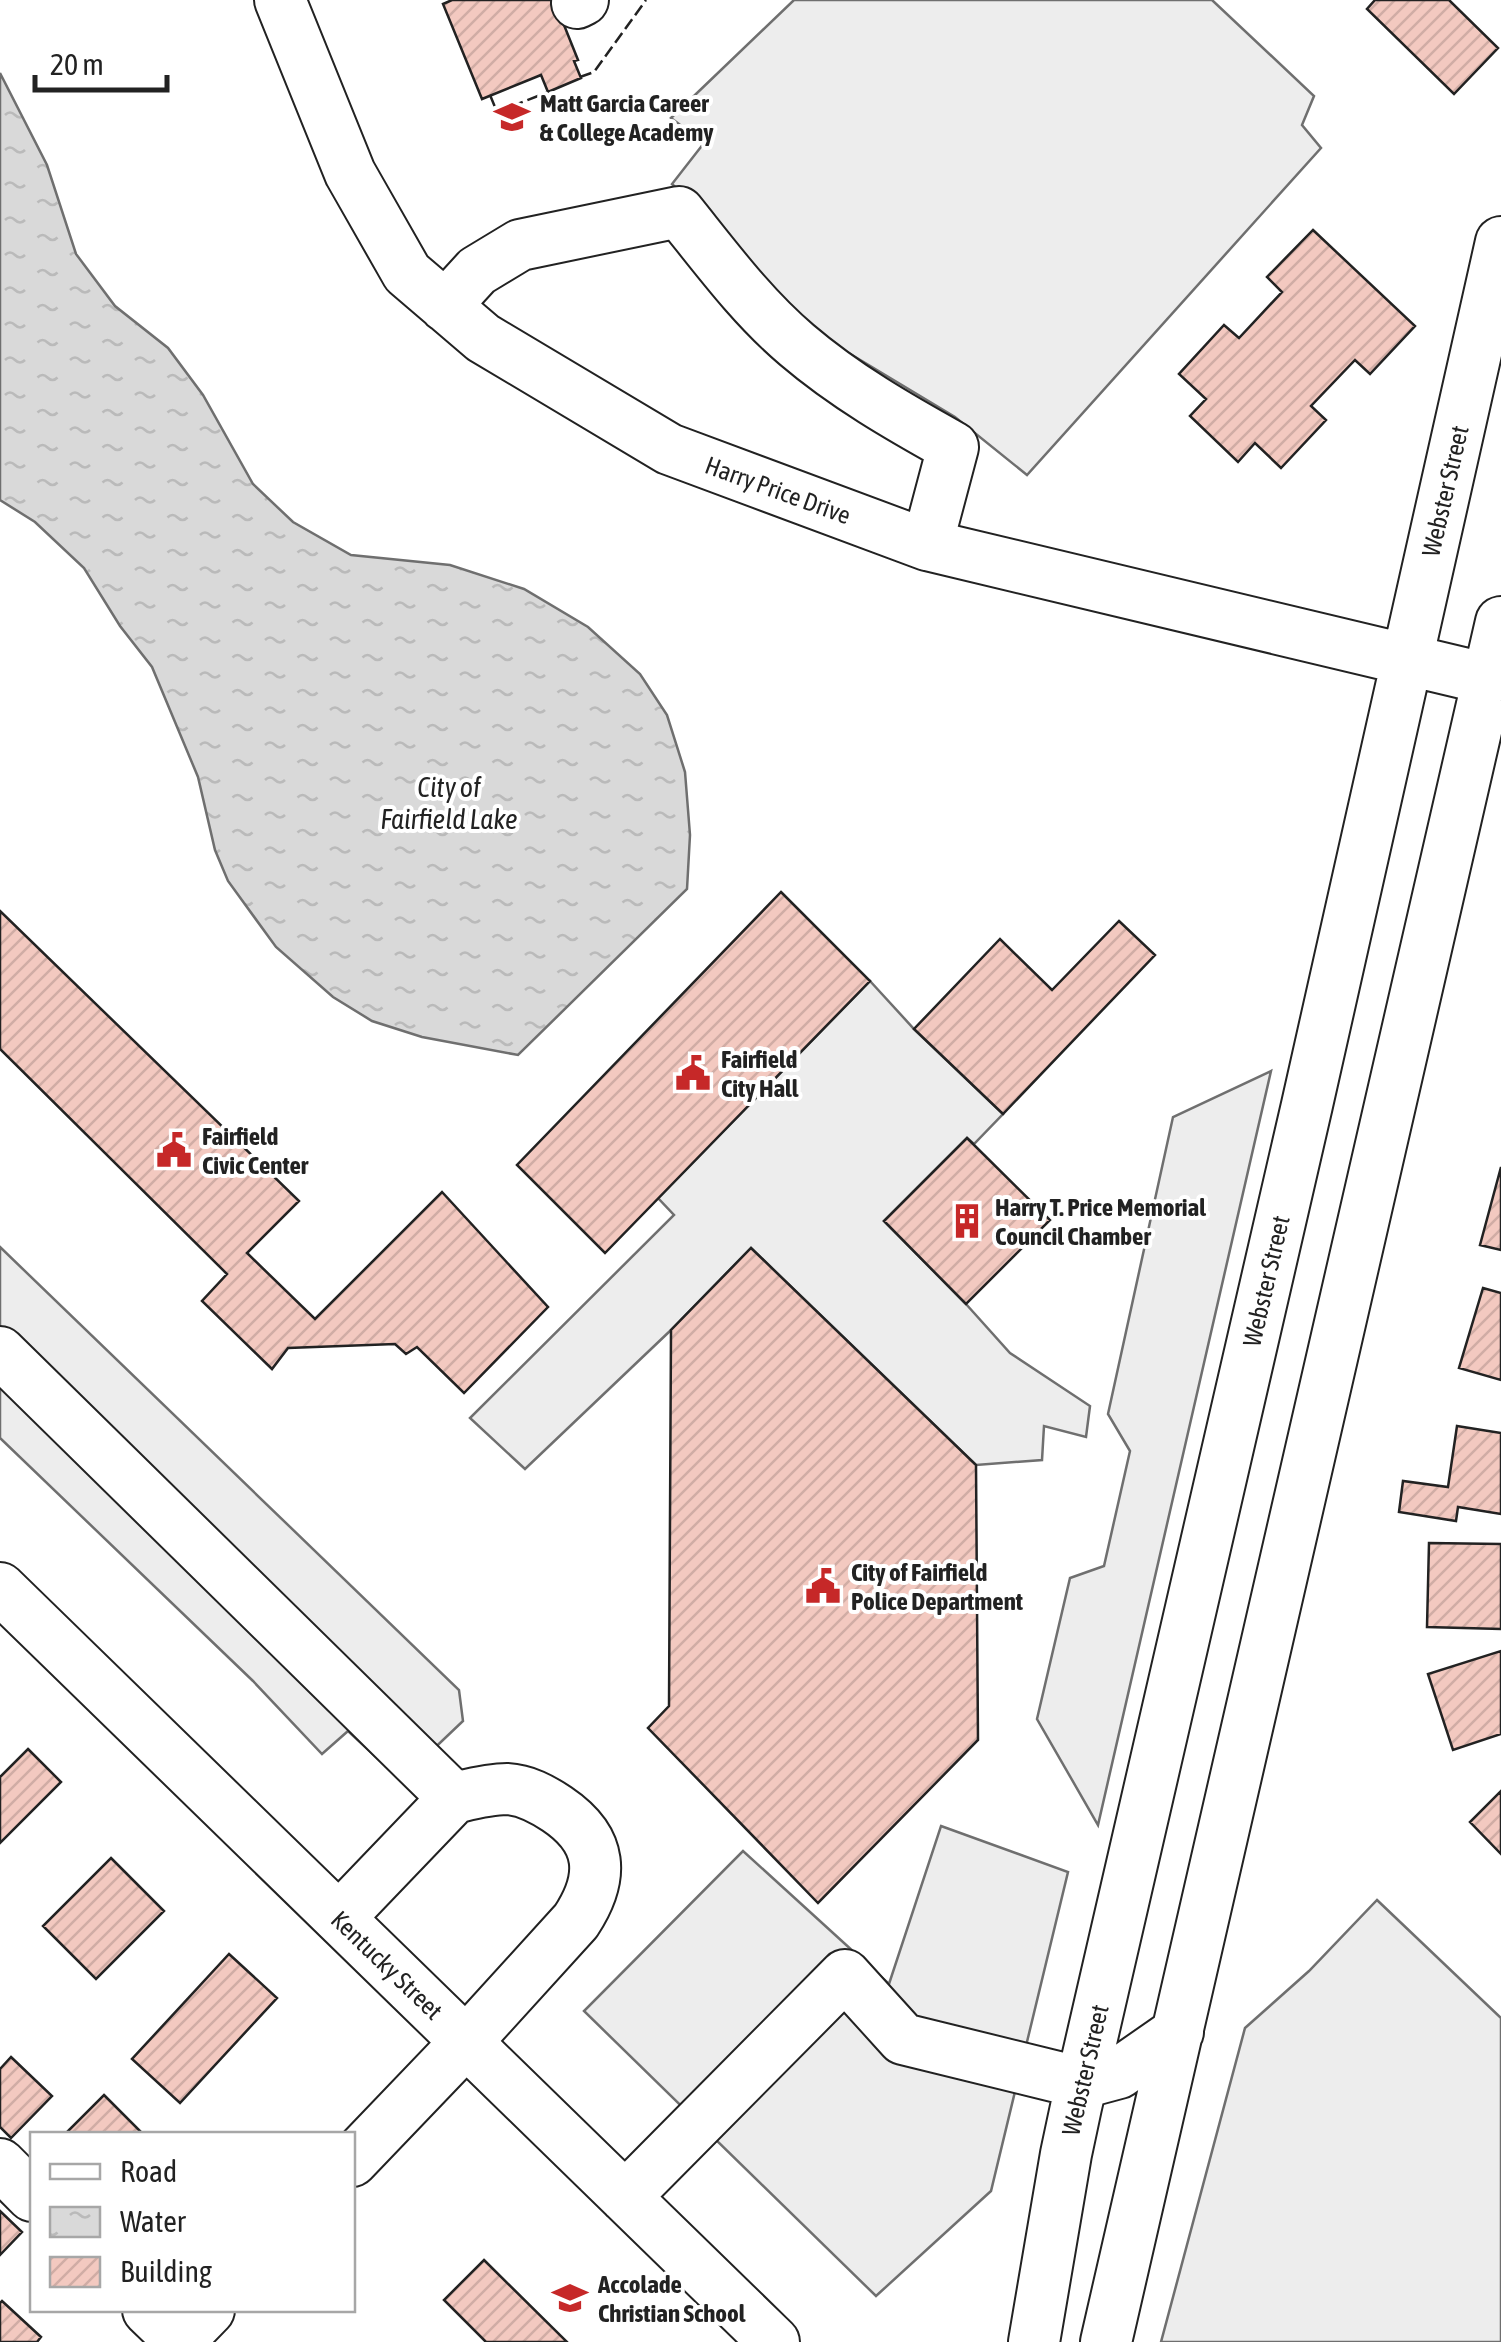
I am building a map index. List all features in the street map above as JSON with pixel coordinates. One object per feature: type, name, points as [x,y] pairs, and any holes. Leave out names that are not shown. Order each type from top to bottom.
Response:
[{"type":"street","name":"Harry Price Drive","points":[[280,0],[350,174],[407,273],[483,338],[669,449],[927,545],[1488,680]]},
{"type":"street","points":[[445,306],[477,272],[520,245],[679,212],[740,289],[797,345],[881,407],[953,447],[927,545]]},
{"type":"street","name":"Webster Street","points":[[1030,2335],[1066,2154],[1501,242]]},
{"type":"street","points":[[1106,2342],[1501,622]]},
{"type":"street","points":[[1307,1105],[1382,1133]]},
{"type":"street","points":[[0,1352],[454,1798]]},
{"type":"street","name":"Kentucky Street","points":[[0,1588],[774,2342]]},
{"type":"street","points":[[339,1918],[454,1798],[509,1789],[539,1796],[571,1818],[590,1841],[596,1871],[590,1900],[576,1922],[355,2157]]},
{"type":"street","points":[[625,2197],[845,1975],[903,2039],[1082,2083],[1119,2072],[1178,2032]]},
{"type":"street","points":[[0,2164],[30,2194]]},
{"type":"shaded area","points":[[794,0],[1212,0],[1314,96],[1302,125],[1321,148],[1027,475],[955,417],[842,349],[787,307],[672,184],[704,143],[671,118]]},
{"type":"shaded area","points":[[870,981],[1003,1114],[974,1144],[967,1138],[884,1221],[1010,1353],[1090,1406],[1086,1437],[1044,1426],[1042,1460],[976,1465],[751,1248],[525,1469],[470,1418],[674,1215],[658,1198]]},
{"type":"shaded area","points":[[1271,1071],[1098,1825],[1037,1719],[1070,1578],[1104,1566],[1130,1451],[1108,1414],[1173,1117]]},
{"type":"shaded area","points":[[0,1247],[459,1690],[463,1721],[401,1780],[348,1731],[322,1754],[253,1681],[0,1438]]},
{"type":"shaded area","points":[[941,1826],[1068,1872],[991,2191],[876,2296],[584,2011],[743,1851],[889,1984]]},
{"type":"shaded area","points":[[1377,1900],[1501,2018],[1501,2342],[1161,2342],[1245,2028],[1309,1971]]},
{"type":"water","name":"City of Fairfield Lake","points":[[0,73],[47,165],[76,254],[115,306],[168,348],[203,395],[253,484],[293,522],[351,555],[450,565],[524,589],[588,627],[640,674],[667,715],[685,772],[690,835],[687,889],[518,1055],[422,1037],[372,1021],[333,997],[276,947],[228,881],[215,850],[198,777],[152,667],[120,626],[84,568],[35,522],[0,500]]},
{"type":"building","points":[[452,0],[554,0],[578,60],[574,61],[581,78],[548,92],[541,75],[482,99],[443,4]]},
{"type":"building","points":[[1375,0],[1449,0],[1498,48],[1454,94],[1367,9]]},
{"type":"building","points":[[1313,230],[1415,326],[1370,374],[1355,360],[1311,406],[1326,420],[1281,468],[1255,443],[1238,462],[1190,416],[1206,399],[1179,374],[1224,325],[1239,338],[1282,292],[1267,277]]},
{"type":"building","name":"Fairfield City Hall","points":[[781,892],[870,981],[605,1253],[517,1165]]},
{"type":"building","name":"Fairfield Civic Center","points":[[0,911],[299,1201],[247,1253],[315,1319],[442,1192],[548,1307],[464,1393],[417,1347],[406,1354],[395,1344],[288,1348],[272,1369],[202,1301],[227,1274],[0,1049]]},
{"type":"building","points":[[1119,921],[1155,955],[1003,1114],[914,1029],[1000,939],[1052,990]]},
{"type":"building","name":"Harry T. Price Memorial Council Chamber","points":[[967,1138],[1050,1220],[966,1304],[884,1221]]},
{"type":"building","points":[[1501,1167],[1501,1250],[1480,1245]]},
{"type":"building","name":"City of Fairfield Police Department","points":[[751,1248],[976,1465],[978,1740],[818,1903],[648,1728],[669,1706],[671,1330]]},
{"type":"building","points":[[1483,1288],[1501,1293],[1501,1380],[1459,1368]]},
{"type":"building","points":[[1457,1426],[1501,1433],[1501,1514],[1458,1507],[1456,1521],[1399,1512],[1403,1481],[1448,1487]]},
{"type":"building","points":[[1429,1543],[1501,1544],[1501,1629],[1427,1627]]},
{"type":"building","points":[[1501,1651],[1501,1734],[1453,1750],[1428,1674]]},
{"type":"building","points":[[28,1749],[61,1782],[0,1843],[0,1777]]},
{"type":"building","points":[[1501,1791],[1501,1854],[1470,1822]]},
{"type":"building","points":[[111,1858],[164,1911],[96,1979],[43,1926]]},
{"type":"building","points":[[229,1954],[277,1998],[180,2103],[132,2059]]},
{"type":"building","points":[[11,2057],[52,2096],[11,2138],[0,2127],[0,2069]]},
{"type":"building","points":[[104,2095],[141,2132],[67,2132]]},
{"type":"building","points":[[0,2211],[22,2232],[0,2255]]},
{"type":"building","points":[[484,2260],[567,2342],[486,2342],[444,2300]]},
{"type":"building","points":[[2,2301],[41,2337],[37,2342],[0,2342]]},
{"type":"fence","points":[[580,77],[594,72],[646,0]]},
{"type":"fence","points":[[490,95],[497,112],[548,92]]},
{"type":"place","name":"Matt Garcia Career & College Academy","points":[[512,117]]},
{"type":"place","name":"Fairfield City Hall","points":[[693,1073]]},
{"type":"place","name":"Fairfield Civic Center","points":[[174,1150]]},
{"type":"place","name":"Harry T. Price Memorial Council Chamber","points":[[967,1221]]},
{"type":"place","name":"City of Fairfield Police Department","points":[[823,1586]]},
{"type":"place","name":"Accolade Christian School","points":[[570,2298]]}]
